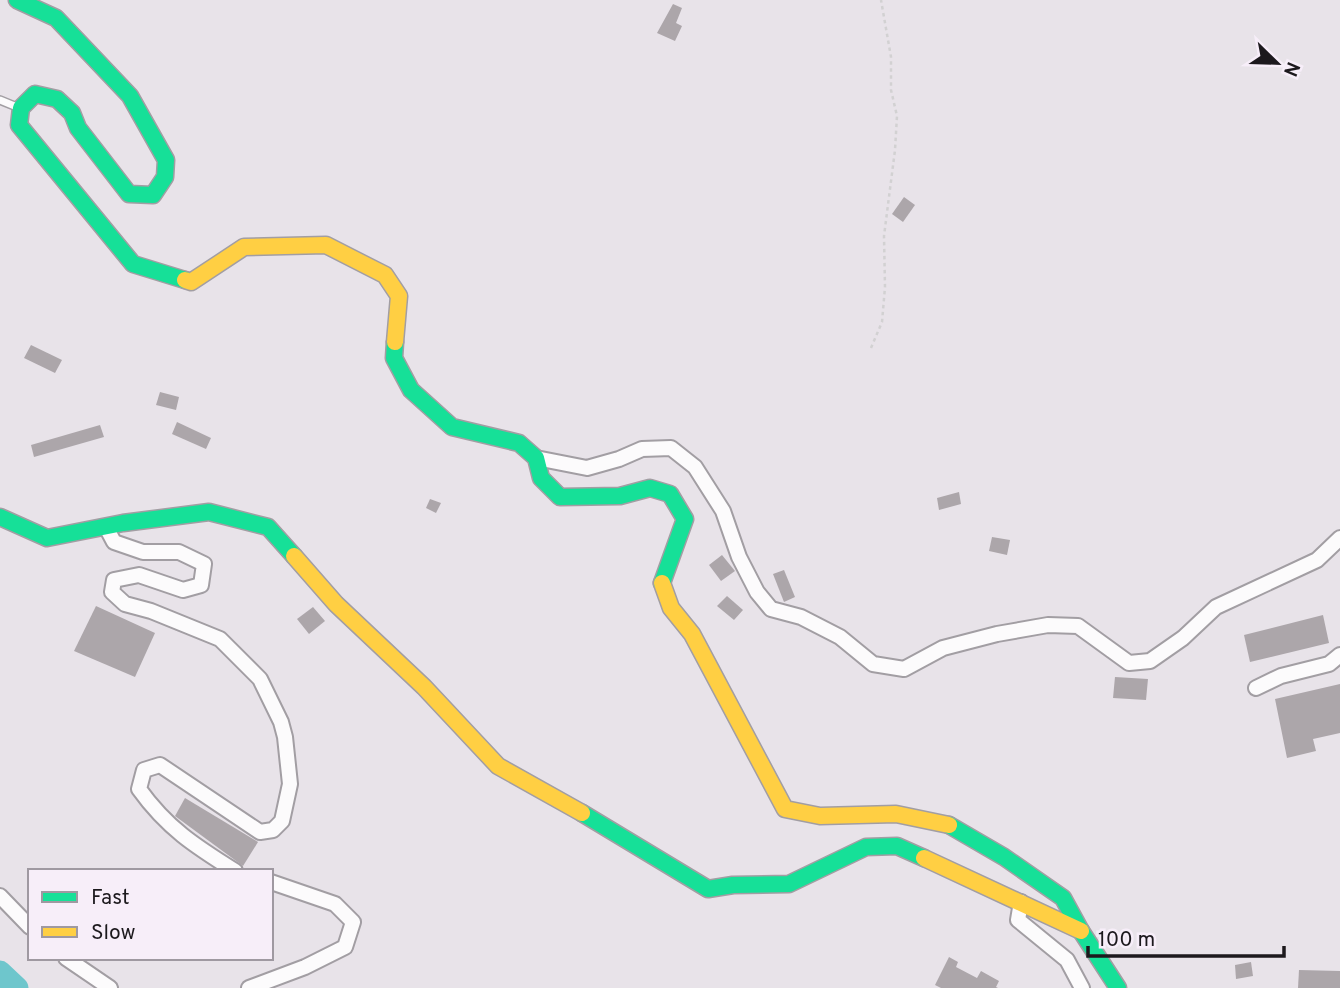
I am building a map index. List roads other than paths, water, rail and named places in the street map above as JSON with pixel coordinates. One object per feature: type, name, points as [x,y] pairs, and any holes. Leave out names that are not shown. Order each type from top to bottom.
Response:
[{"type":"main road","points":[[17,0],[56,18],[130,96],[166,160],[165,177],[153,195],[129,194],[78,128],[72,113],[57,99],[35,94],[21,108],[19,125],[133,264],[191,282],[244,247],[326,245],[385,275],[399,296],[394,358],[411,390],[452,427],[519,443],[536,458],[541,478],[560,497],[620,496],[650,488],[670,494],[685,519],[661,585],[671,608],[692,634],[785,809],[820,816],[897,814],[952,826],[1004,857],[1063,898],[1118,988]]},
{"type":"main road","points":[[0,517],[47,538],[209,512],[268,527],[336,604],[424,687],[498,765],[623,836],[708,889],[733,885],[789,884],[866,847],[897,846],[1081,931]]},
{"type":"street","points":[[536,458],[587,468],[642,449],[671,448],[695,467],[723,510],[739,556],[758,592],[771,609],[801,617],[840,637],[873,664],[904,668],[943,648],[997,634],[1048,625],[1079,626],[1129,663],[1150,661],[1183,638],[1216,607],[1317,560],[1340,538]]},
{"type":"street","points":[[106,527],[114,542],[143,552],[179,552],[204,564],[201,584],[183,590],[139,575],[114,580],[112,592],[125,604],[151,611],[220,639],[260,679],[281,722],[288,752],[290,783],[282,821],[273,830],[260,832],[160,765],[144,770],[139,789],[157,814],[195,846],[232,869]]},
{"type":"street","points":[[1256,688],[1282,676],[1329,664],[1340,654]]},
{"type":"street","points":[[249,988],[305,967],[345,947],[353,922],[335,904],[273,883]]},
{"type":"street","points":[[0,897],[28,925]]},
{"type":"street","points":[[1021,902],[1018,920],[1067,960],[1082,988]]},
{"type":"street","points":[[69,960],[110,988]]},
{"type":"lane","points":[[0,100],[21,108]]},
{"type":"waterway","points":[[0,972],[17,988]]}]
